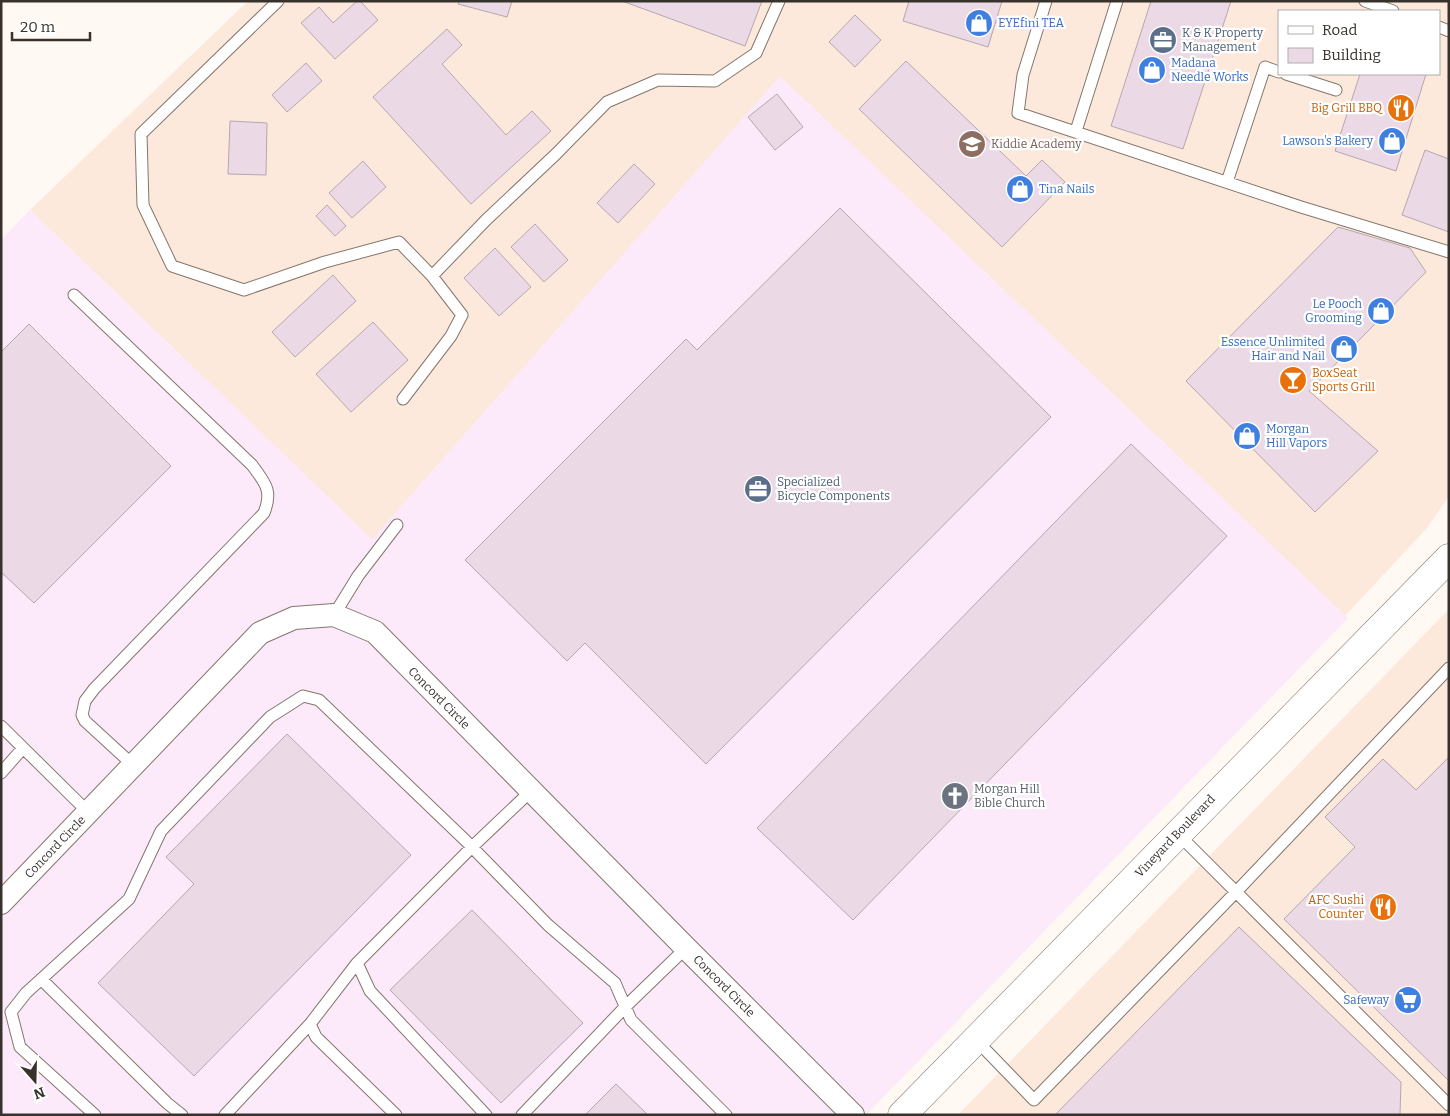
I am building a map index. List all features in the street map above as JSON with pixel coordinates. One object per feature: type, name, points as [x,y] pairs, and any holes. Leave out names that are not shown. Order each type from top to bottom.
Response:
[{"type":"street","name":"Vineyard Boulevard","points":[[902,1115],[1449,558]]},
{"type":"street","name":"Concord Circle","points":[[1,903],[260,634],[294,618],[334,615],[374,632],[853,1115]]},
{"type":"lane","points":[[278,1],[141,134],[143,206],[172,266],[244,290],[325,262],[399,242],[432,276],[462,315],[451,336],[402,399]]},
{"type":"lane","points":[[432,276],[486,220],[556,154],[607,102],[658,80],[715,81],[756,53],[779,1]]},
{"type":"lane","points":[[1046,1],[1023,75],[1018,113],[1301,207],[1449,252]]},
{"type":"lane","points":[[1076,131],[1118,1]]},
{"type":"lane","points":[[1365,1],[1390,10]]},
{"type":"lane","points":[[1227,182],[1265,67],[1278,72]]},
{"type":"lane","points":[[1289,75],[1336,90]]},
{"type":"lane","points":[[74,295],[252,466],[268,491],[269,500],[264,513],[94,689],[85,701],[82,715],[86,721],[133,765]]},
{"type":"lane","points":[[334,615],[358,576],[397,525]]},
{"type":"lane","points":[[976,1040],[1034,1100],[1236,892],[1449,668]]},
{"type":"lane","points":[[95,1115],[20,1047],[10,1012],[26,993],[129,899],[161,831],[270,717],[303,696],[319,700],[472,847],[548,924],[615,983],[631,1020],[726,1115]]},
{"type":"lane","points":[[1,726],[88,812]]},
{"type":"lane","points":[[1,774],[24,748]]},
{"type":"lane","points":[[225,1115],[310,1024],[357,963],[472,847],[531,791]]},
{"type":"lane","points":[[1178,834],[1449,1105]]},
{"type":"lane","points":[[522,1115],[626,1006],[686,948]]},
{"type":"lane","points":[[357,963],[370,991],[486,1115]]},
{"type":"lane","points":[[41,979],[160,1096],[182,1115]]},
{"type":"lane","points":[[310,1024],[316,1036],[396,1115]]},
{"type":"shaded area","points":[[248,1],[1449,1],[1449,496],[1427,528],[1345,616],[780,77],[372,540],[30,210]]},
{"type":"shaded area","points":[[780,76],[1348,618],[866,1115],[1,1115],[1,240],[30,210],[372,539]]},
{"type":"shaded area","points":[[1449,609],[1449,1115],[958,1115]]},
{"type":"building","points":[[357,1],[360,1],[378,20],[335,59],[301,23],[319,7],[333,23]]},
{"type":"building","points":[[459,1],[512,1],[507,17],[458,4]]},
{"type":"building","points":[[622,1],[762,1],[745,46]]},
{"type":"building","points":[[909,1],[1002,1],[988,47],[903,21]]},
{"type":"building","points":[[1151,1],[1231,1],[1183,149],[1111,126]]},
{"type":"building","points":[[855,15],[881,40],[855,67],[829,42]]},
{"type":"building","points":[[447,29],[462,45],[442,64],[506,135],[532,111],[551,131],[471,204],[373,97]]},
{"type":"building","points":[[906,61],[1026,176],[1042,160],[1065,182],[1002,247],[859,109]]},
{"type":"building","points":[[306,63],[322,81],[287,112],[272,95]]},
{"type":"building","points":[[1360,75],[1426,75],[1396,171],[1335,151]]},
{"type":"building","points":[[777,94],[803,127],[775,150],[748,117]]},
{"type":"building","points":[[230,121],[267,123],[266,175],[228,174]]},
{"type":"building","points":[[1425,150],[1449,159],[1449,232],[1402,215]]},
{"type":"building","points":[[363,161],[386,187],[352,218],[329,193]]},
{"type":"building","points":[[634,164],[655,184],[618,223],[597,203]]},
{"type":"building","points":[[327,205],[346,226],[335,236],[316,216]]},
{"type":"building","name":"Specialized Bicycle Components","points":[[840,208],[1051,417],[706,764],[585,643],[567,661],[465,560],[686,339],[697,350]]},
{"type":"building","points":[[535,224],[568,260],[544,282],[511,247]]},
{"type":"building","points":[[1338,227],[1410,248],[1426,272],[1309,391],[1378,451],[1315,512],[1186,381]]},
{"type":"building","points":[[495,248],[531,287],[499,316],[464,278]]},
{"type":"building","points":[[333,275],[356,301],[295,357],[272,332]]},
{"type":"building","points":[[373,322],[408,360],[351,412],[316,374]]},
{"type":"building","points":[[29,324],[171,466],[34,603],[1,572],[1,352]]},
{"type":"building","points":[[1131,444],[1227,536],[853,920],[757,828]]},
{"type":"building","points":[[287,734],[411,855],[194,1076],[98,983],[194,884],[166,857]]},
{"type":"building","name":"Safeway","points":[[1449,757],[1449,1081],[1284,919],[1355,847],[1325,817],[1383,759],[1416,790]]},
{"type":"building","points":[[472,910],[583,1023],[501,1103],[390,990]]},
{"type":"building","points":[[1239,927],[1401,1082],[1400,1115],[1055,1115]]},
{"type":"building","points":[[616,1084],[648,1115],[585,1115]]},
{"type":"place","name":"EYEfini TEA","points":[[979,23]]},
{"type":"place","name":"K & K Property Management","points":[[1163,40]]},
{"type":"place","name":"Madana Needle Works","points":[[1152,70]]},
{"type":"place","name":"Big Grill BBQ","points":[[1401,108]]},
{"type":"place","name":"Lawson's Bakery","points":[[1392,141]]},
{"type":"place","name":"Kiddie Academy","points":[[972,144]]},
{"type":"place","name":"Tina Nails","points":[[1020,189]]},
{"type":"place","name":"Le Pooch Grooming","points":[[1381,311]]},
{"type":"place","name":"Essence Unlimited Hair and Nail","points":[[1344,349]]},
{"type":"place","name":"BoxSeat Sports Grill","points":[[1293,380]]},
{"type":"place","name":"Morgan Hill Vapors","points":[[1247,436]]},
{"type":"place","name":"Specialized Bicycle Components","points":[[758,489]]},
{"type":"place","name":"Morgan Hill Bible Church","points":[[955,796]]},
{"type":"place","name":"AFC Sushi Counter","points":[[1383,907]]},
{"type":"place","name":"Safeway","points":[[1408,1000]]}]
